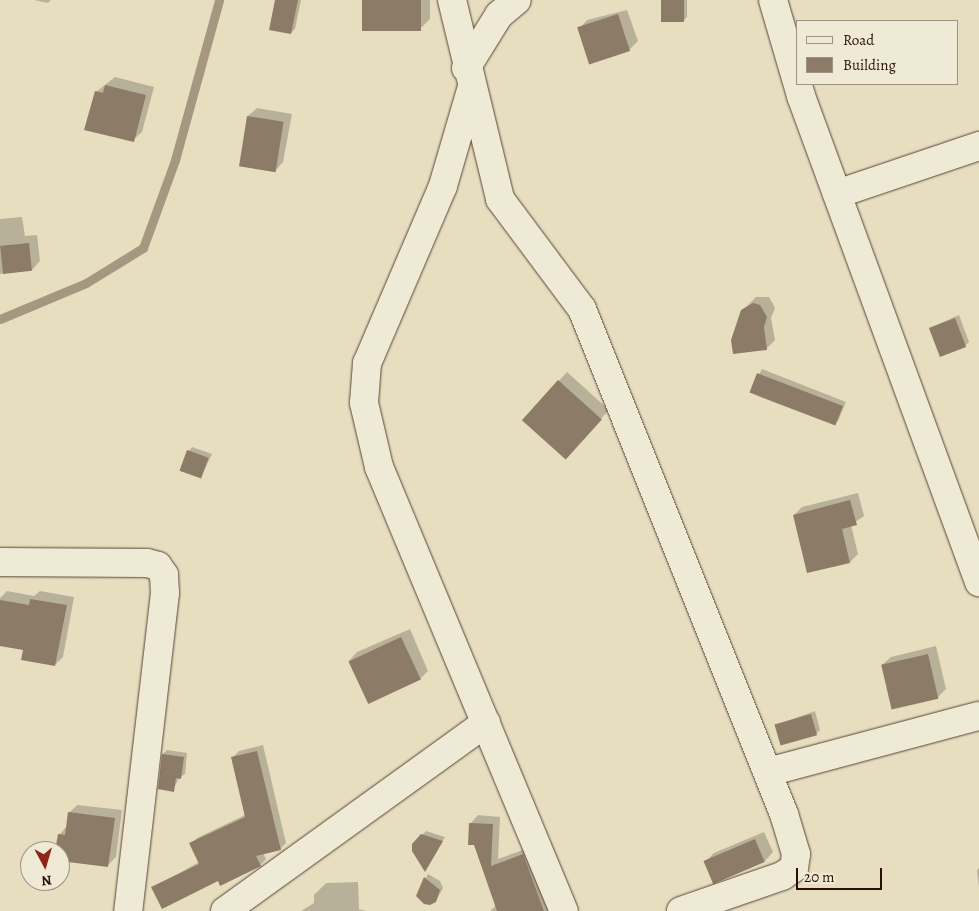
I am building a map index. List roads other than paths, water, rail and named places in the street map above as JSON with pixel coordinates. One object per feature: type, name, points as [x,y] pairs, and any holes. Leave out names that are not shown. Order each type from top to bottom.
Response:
[{"type":"street","points":[[452,0],[469,79],[500,199],[582,310],[768,772],[796,854],[794,868],[782,876],[680,911]]},
{"type":"street","points":[[517,0],[499,15],[469,79],[443,186],[367,363],[364,403],[379,466],[564,911]]},
{"type":"street","points":[[773,0],[796,79]]},
{"type":"street","points":[[798,85],[979,582]]},
{"type":"street","points":[[837,194],[979,146]]},
{"type":"street","points":[[0,562],[147,563],[158,566],[164,575],[165,593],[128,911]]},
{"type":"street","points":[[768,772],[979,716]]},
{"type":"street","points":[[225,911],[486,723]]},
{"type":"waterway","points":[[0,319],[86,283],[143,248],[175,160],[219,0]]}]
